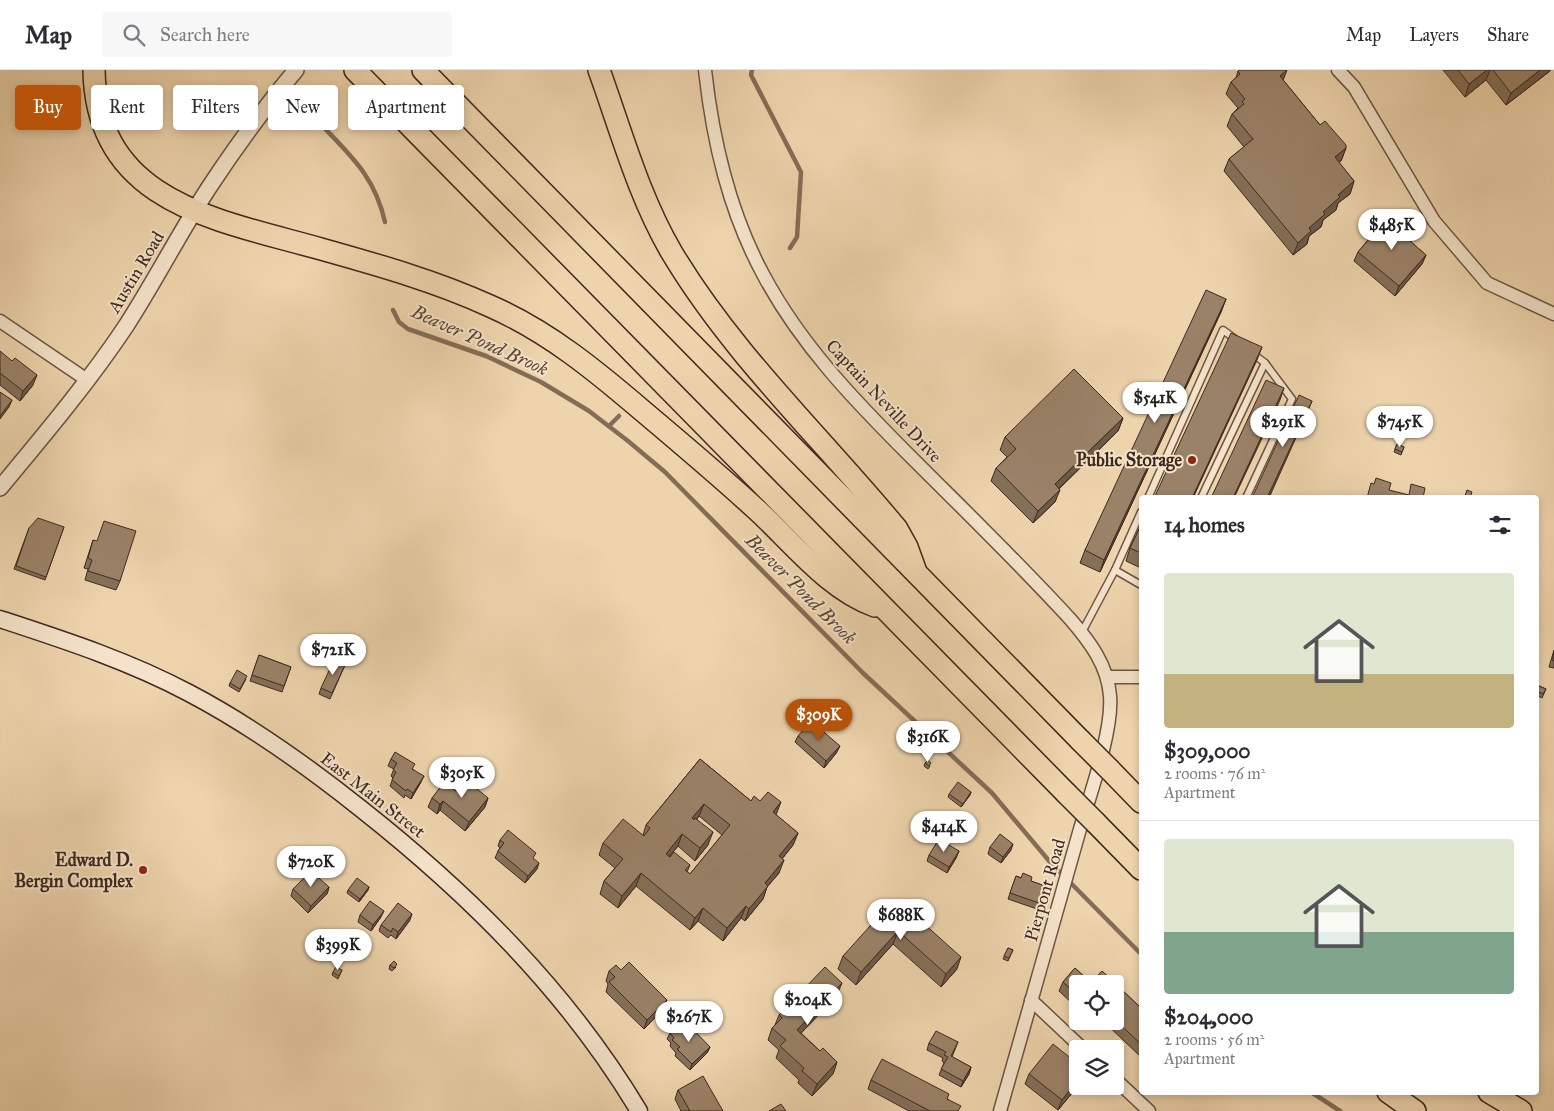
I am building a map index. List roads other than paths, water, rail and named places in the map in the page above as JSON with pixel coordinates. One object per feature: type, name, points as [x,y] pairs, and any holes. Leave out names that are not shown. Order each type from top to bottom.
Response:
[{"type":"highway","points":[[94,70],[95,91],[100,118],[115,150],[150,186],[195,211],[427,280],[490,306],[540,331],[583,360],[674,437],[755,508],[837,585],[858,599],[885,609]]},
{"type":"highway","points":[[356,70],[1139,867]]},
{"type":"highway","points":[[423,70],[1139,800]]},
{"type":"highway","points":[[599,70],[650,207],[682,268],[762,374],[897,529],[907,547],[916,574]]},
{"type":"highway","points":[[1392,1095],[1415,1111]]},
{"type":"highway","points":[[1494,1095],[1521,1111]]},
{"type":"main road","name":"East Main Street","points":[[0,619],[120,662],[188,692],[263,737],[342,794],[414,852],[474,906],[518,950],[586,1032],[639,1111]]},
{"type":"street","name":"Austin Road","points":[[0,488],[88,380],[126,325],[195,211],[248,131],[296,70]]},
{"type":"street","name":"Captain Neville Drive","points":[[705,70],[717,150],[729,196],[756,262],[791,321],[844,387],[1082,632],[1097,654],[1107,677]]},
{"type":"street","points":[[1338,70],[1354,87],[1434,221],[1487,283],[1554,314]]},
{"type":"street","points":[[0,321],[88,380]]},
{"type":"street","points":[[1107,677],[1139,677]]},
{"type":"street","name":"Pierpont Road","points":[[1000,1111],[1070,865],[1109,719],[1110,702],[1107,677]]},
{"type":"street","points":[[1031,1000],[1073,1040]]},
{"type":"street","points":[[1124,1087],[1149,1111]]},
{"type":"lane","points":[[1149,495],[1223,330],[1265,363],[1292,399],[1247,495]]},
{"type":"lane","points":[[1202,495],[1265,363]]},
{"type":"lane","points":[[1082,632],[1115,570],[1139,516]]},
{"type":"lane","points":[[1115,570],[1139,584]]},
{"type":"waterway","points":[[752,70],[751,75],[801,172],[797,237],[790,248]]},
{"type":"waterway","name":"Beaver Pond Brook","points":[[326,130],[367,177],[374,190],[385,222]]},
{"type":"waterway","name":"Beaver Pond Brook","points":[[393,310],[399,322],[408,329],[486,356],[541,382],[589,411],[665,472],[863,673],[992,793],[1050,862],[1139,952]]},
{"type":"waterway","points":[[609,426],[619,416]]},
{"type":"waterway","name":"Beaver Pond Brook","points":[[1316,1095],[1340,1111]]},
{"type":"place","name":"Public Storage","points":[[1192,460]]},
{"type":"place","name":"Edward D. Bergin Complex","points":[[143,870]]}]
